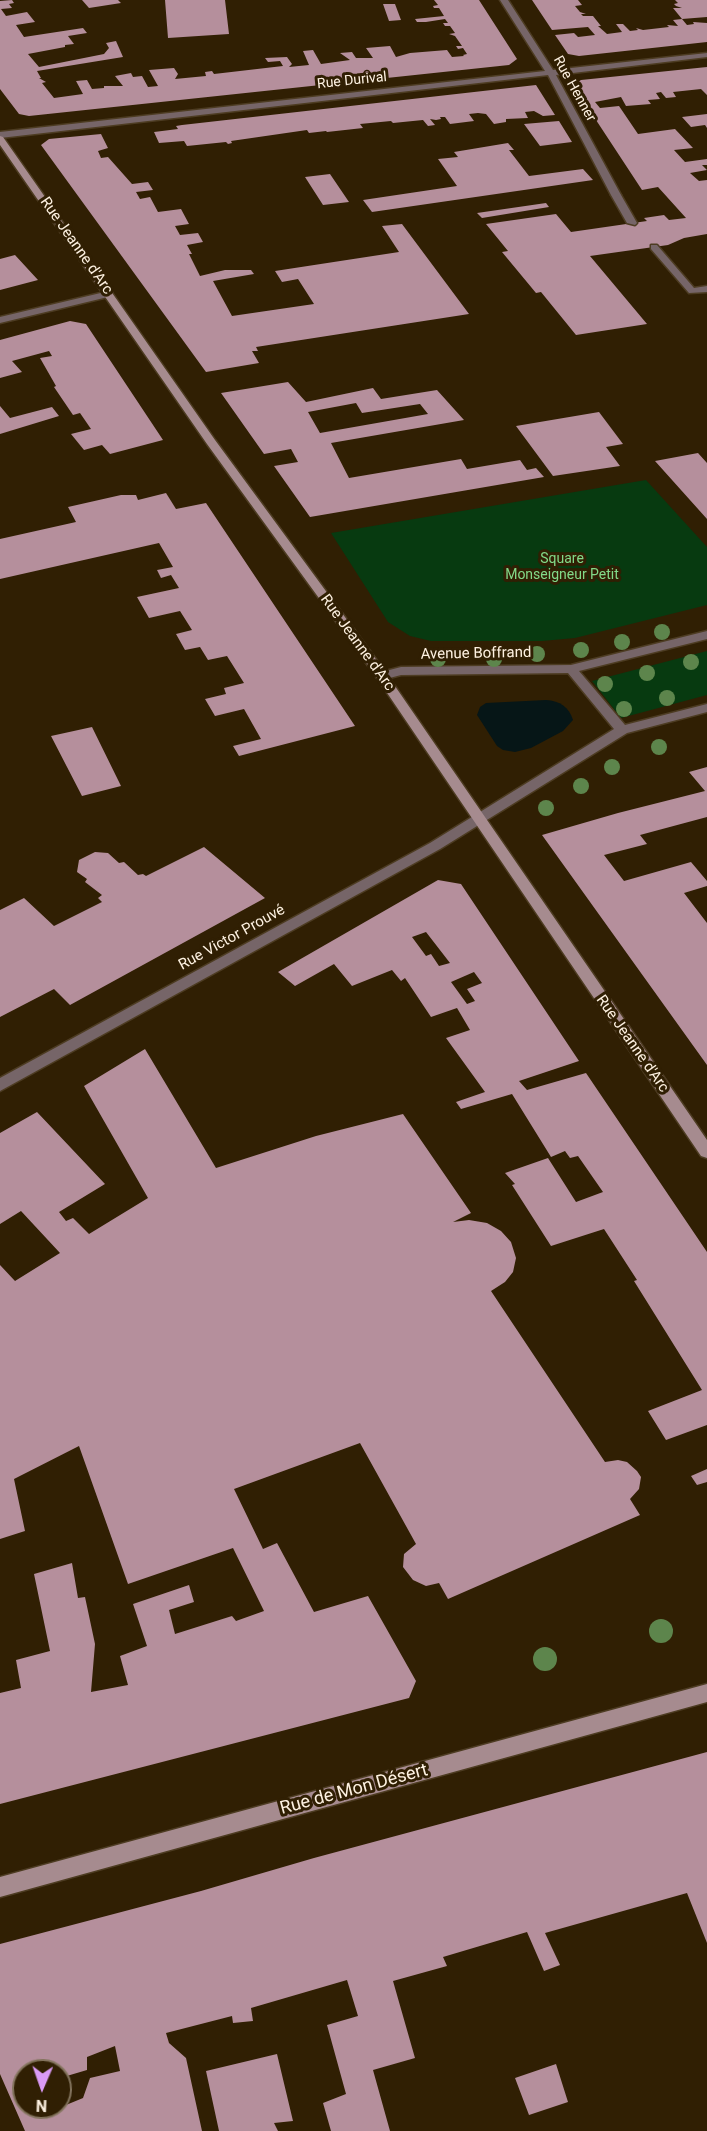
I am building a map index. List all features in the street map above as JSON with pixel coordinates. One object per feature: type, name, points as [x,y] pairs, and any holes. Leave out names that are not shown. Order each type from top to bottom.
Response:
[{"type":"main road","name":"Rue Jeanne d'Arc","points":[[0,137],[218,452],[382,676],[570,955],[707,1152]]},
{"type":"main road","name":"Rue de Mon Désert","points":[[0,1887],[707,1693]]},
{"type":"street","name":"Rue Henner","points":[[504,0],[551,73],[632,223]]},
{"type":"street","name":"Rue Durival","points":[[0,137],[707,55]]},
{"type":"street","points":[[654,247],[692,291],[707,289]]},
{"type":"street","points":[[0,320],[109,294]]},
{"type":"street","name":"Avenue Boffrand","points":[[382,676],[401,671],[572,669],[707,635]]},
{"type":"street","points":[[572,669],[622,730]]},
{"type":"street","points":[[480,819],[622,730],[707,708]]},
{"type":"street","name":"Rue Victor Prouvé","points":[[0,1085],[480,819]]},
{"type":"green space","name":"Square Monseigneur Petit","points":[[646,480],[707,547],[707,605],[575,638],[542,641],[431,641],[410,636],[388,622],[331,533]]},
{"type":"green space","points":[[707,651],[707,695],[621,718],[592,681]]},
{"type":"shaded area","points":[[546,700],[563,706],[573,720],[563,731],[531,748],[515,752],[503,750],[497,746],[477,715],[480,707],[486,703]]},
{"type":"building","points":[[12,0],[14,3],[9,4],[12,8],[1,9],[6,16],[27,12],[35,22],[16,25],[24,37],[83,28],[87,33],[68,36],[74,44],[28,54],[39,67],[104,54],[109,48],[106,43],[116,41],[123,57],[37,71],[41,78],[39,78],[46,82],[42,83],[54,98],[83,94],[76,81],[87,80],[92,89],[104,88],[104,86],[123,86],[115,76],[131,73],[133,77],[142,76],[148,87],[158,86],[149,70],[174,68],[178,74],[175,79],[206,76],[205,72],[212,71],[214,74],[283,66],[280,61],[268,62],[265,58],[287,57],[292,64],[289,67],[309,65],[303,51],[313,50],[321,64],[350,60],[340,53],[352,52],[356,58],[373,58],[366,48],[390,46],[396,57],[410,53],[447,50],[452,57],[464,56],[467,54],[463,48],[458,49],[456,46],[462,46],[455,36],[449,34],[455,33],[450,26],[445,26],[443,23],[448,23],[445,19],[417,22],[415,19],[444,16],[439,8],[434,8],[433,6],[438,5],[434,0],[479,0],[517,59],[509,65],[29,116],[19,114],[0,89],[0,1]]},
{"type":"building","points":[[82,0],[118,0],[121,3],[89,8]]},
{"type":"building","points":[[165,0],[225,0],[229,34],[168,38]]},
{"type":"building","points":[[532,0],[578,0],[582,5],[575,6],[580,12],[586,14],[581,14],[593,16],[601,26],[598,26],[607,34],[622,32],[616,24],[623,24],[630,31],[638,30],[636,28],[643,30],[669,27],[667,25],[678,26],[673,20],[682,19],[687,25],[694,24],[693,22],[707,23],[707,42],[579,56],[568,54],[555,35],[574,33],[578,37],[595,35],[588,27],[552,30]]},
{"type":"building","points":[[675,0],[707,0],[707,17],[682,19],[673,8],[682,8],[674,4],[678,3]]},
{"type":"building","points":[[383,4],[395,4],[401,20],[389,21]]},
{"type":"building","points":[[707,67],[707,95],[701,89],[673,92],[676,97],[666,98],[661,92],[656,93],[660,99],[648,100],[651,104],[626,106],[621,97],[595,102],[600,108],[619,106],[638,134],[675,129],[693,148],[674,150],[685,162],[707,159],[707,165],[702,165],[707,170],[690,173],[699,181],[707,180],[707,234],[684,238],[668,245],[590,256],[647,324],[576,335],[541,292],[536,293],[502,252],[508,251],[486,224],[556,214],[571,232],[647,221],[644,218],[664,215],[669,220],[686,218],[658,187],[642,190],[573,85],[581,80]]},
{"type":"building","points":[[536,85],[555,115],[543,116],[534,111],[525,112],[528,118],[506,119],[506,122],[494,124],[486,114],[478,113],[469,114],[474,121],[450,124],[445,117],[430,119],[435,125],[428,126],[423,120],[393,123],[391,121],[360,124],[363,128],[309,133],[307,130],[231,141],[232,143],[228,144],[226,142],[187,146],[184,141],[159,143],[154,132],[178,129],[176,126],[182,125]]},
{"type":"building","points":[[707,114],[707,128],[705,125],[691,127],[682,117]]},
{"type":"building","points":[[559,121],[572,142],[540,146],[524,124]]},
{"type":"building","points":[[101,134],[108,148],[98,151],[101,158],[108,157],[132,184],[148,182],[153,190],[136,192],[140,199],[150,197],[158,212],[181,209],[189,224],[175,226],[180,235],[198,233],[203,242],[187,245],[200,276],[225,270],[251,270],[254,274],[213,281],[232,316],[314,304],[298,279],[282,282],[275,271],[399,252],[382,226],[402,224],[469,314],[256,347],[258,351],[252,351],[259,363],[206,372],[41,145],[49,139]]},
{"type":"building","points":[[508,143],[514,150],[509,150],[529,176],[583,169],[593,180],[372,212],[363,200],[457,186],[438,159],[458,157],[454,152]]},
{"type":"building","points":[[330,174],[349,202],[323,205],[305,177]]},
{"type":"building","points":[[546,203],[549,207],[482,218],[477,213]]},
{"type":"building","points":[[15,255],[38,280],[0,290],[0,259]]},
{"type":"building","points":[[70,321],[86,324],[163,440],[110,454],[102,445],[84,450],[71,434],[91,429],[80,413],[73,415],[54,387],[56,386],[40,358],[52,356],[49,351],[12,361],[22,372],[0,378],[0,340]]},
{"type":"building","points":[[288,382],[306,402],[373,388],[381,399],[437,390],[464,420],[331,443],[349,478],[461,459],[467,469],[520,460],[527,470],[536,468],[544,477],[310,517],[274,466],[298,462],[291,449],[264,454],[221,393]],"holes":[[[356,403],[362,413],[420,404],[428,414],[320,433],[308,412]]]},
{"type":"building","points":[[0,406],[10,418],[52,407],[59,416],[0,434]]},
{"type":"building","points":[[599,412],[623,444],[606,447],[620,466],[553,476],[516,426]]},
{"type":"building","points":[[698,453],[707,463],[707,519],[655,461]]},
{"type":"building","points":[[166,493],[176,509],[206,503],[355,726],[239,756],[233,746],[261,739],[244,709],[215,716],[205,699],[226,694],[224,688],[244,683],[227,656],[208,660],[200,647],[185,650],[176,634],[192,630],[180,611],[149,618],[137,597],[179,588],[171,575],[161,578],[157,570],[173,567],[159,543],[0,579],[0,539],[76,522],[68,507],[121,495],[136,495],[138,500]]},
{"type":"building","points":[[92,727],[121,786],[82,796],[51,736]]},
{"type":"building","points":[[707,767],[707,817],[640,835],[647,844],[604,855],[624,881],[691,862],[707,881],[707,886],[684,893],[707,923],[707,1065],[542,835],[705,791],[689,772]]},
{"type":"building","points":[[204,847],[265,898],[70,1005],[54,989],[0,1017],[0,910],[24,898],[54,926],[102,902],[98,898],[102,895],[85,882],[87,879],[77,872],[79,860],[95,852],[108,853],[119,863],[124,862],[138,875],[146,876]]},
{"type":"building","points":[[438,880],[461,884],[579,1061],[519,1081],[527,1090],[586,1073],[707,1252],[707,1425],[666,1440],[648,1411],[702,1390],[604,1229],[551,1246],[512,1185],[515,1184],[505,1173],[548,1158],[576,1202],[603,1192],[578,1156],[570,1158],[565,1151],[551,1157],[512,1094],[461,1109],[456,1102],[485,1092],[446,1038],[470,1030],[457,1008],[431,1017],[405,978],[401,981],[392,970],[352,986],[334,964],[295,986],[278,972]],"holes":[[[426,932],[450,963],[439,966],[431,954],[426,956],[412,937]],[[474,972],[482,983],[467,989],[475,1001],[467,1004],[451,982]]]},
{"type":"building","points":[[145,1049],[216,1168],[316,1136],[403,1114],[471,1213],[453,1222],[469,1220],[487,1223],[501,1231],[511,1242],[516,1258],[513,1272],[505,1282],[491,1291],[605,1462],[618,1460],[627,1462],[641,1477],[639,1489],[630,1499],[640,1515],[448,1599],[439,1583],[426,1586],[413,1580],[403,1567],[404,1554],[416,1544],[360,1443],[234,1489],[263,1549],[277,1543],[314,1612],[368,1596],[416,1681],[409,1698],[0,1804],[0,1693],[21,1688],[16,1660],[50,1651],[34,1574],[72,1563],[78,1598],[85,1597],[95,1644],[91,1692],[128,1685],[120,1656],[147,1646],[133,1604],[189,1585],[194,1602],[169,1610],[175,1634],[232,1616],[236,1621],[264,1611],[233,1548],[128,1584],[79,1446],[14,1479],[25,1531],[0,1539],[0,1265],[15,1281],[60,1253],[21,1211],[0,1224],[0,1133],[37,1112],[105,1184],[59,1212],[66,1221],[73,1218],[89,1234],[148,1198],[84,1086]]},
{"type":"building","points":[[707,1469],[707,1482],[697,1485],[691,1476]]},
{"type":"building","points":[[707,1752],[707,1943],[687,1893],[545,1933],[560,1965],[544,1971],[527,1932],[443,1957],[447,1966],[393,1981],[415,2058],[373,2070],[390,2131],[331,2131],[323,2103],[346,2094],[327,2025],[358,2016],[347,1980],[251,2008],[253,2021],[233,2023],[232,2016],[166,2033],[169,2043],[186,2058],[202,2131],[25,2131],[20,2119],[72,2119],[72,2103],[83,2098],[90,2078],[120,2071],[115,2046],[87,2057],[87,2070],[72,2074],[72,2059],[12,2059],[12,2101],[0,2074],[0,1944],[201,1891],[314,1858]]},
{"type":"building","points":[[277,2054],[293,2121],[274,2123],[278,2131],[219,2131],[206,2071]]},
{"type":"building","points":[[556,2064],[568,2102],[529,2115],[515,2078]]}]
